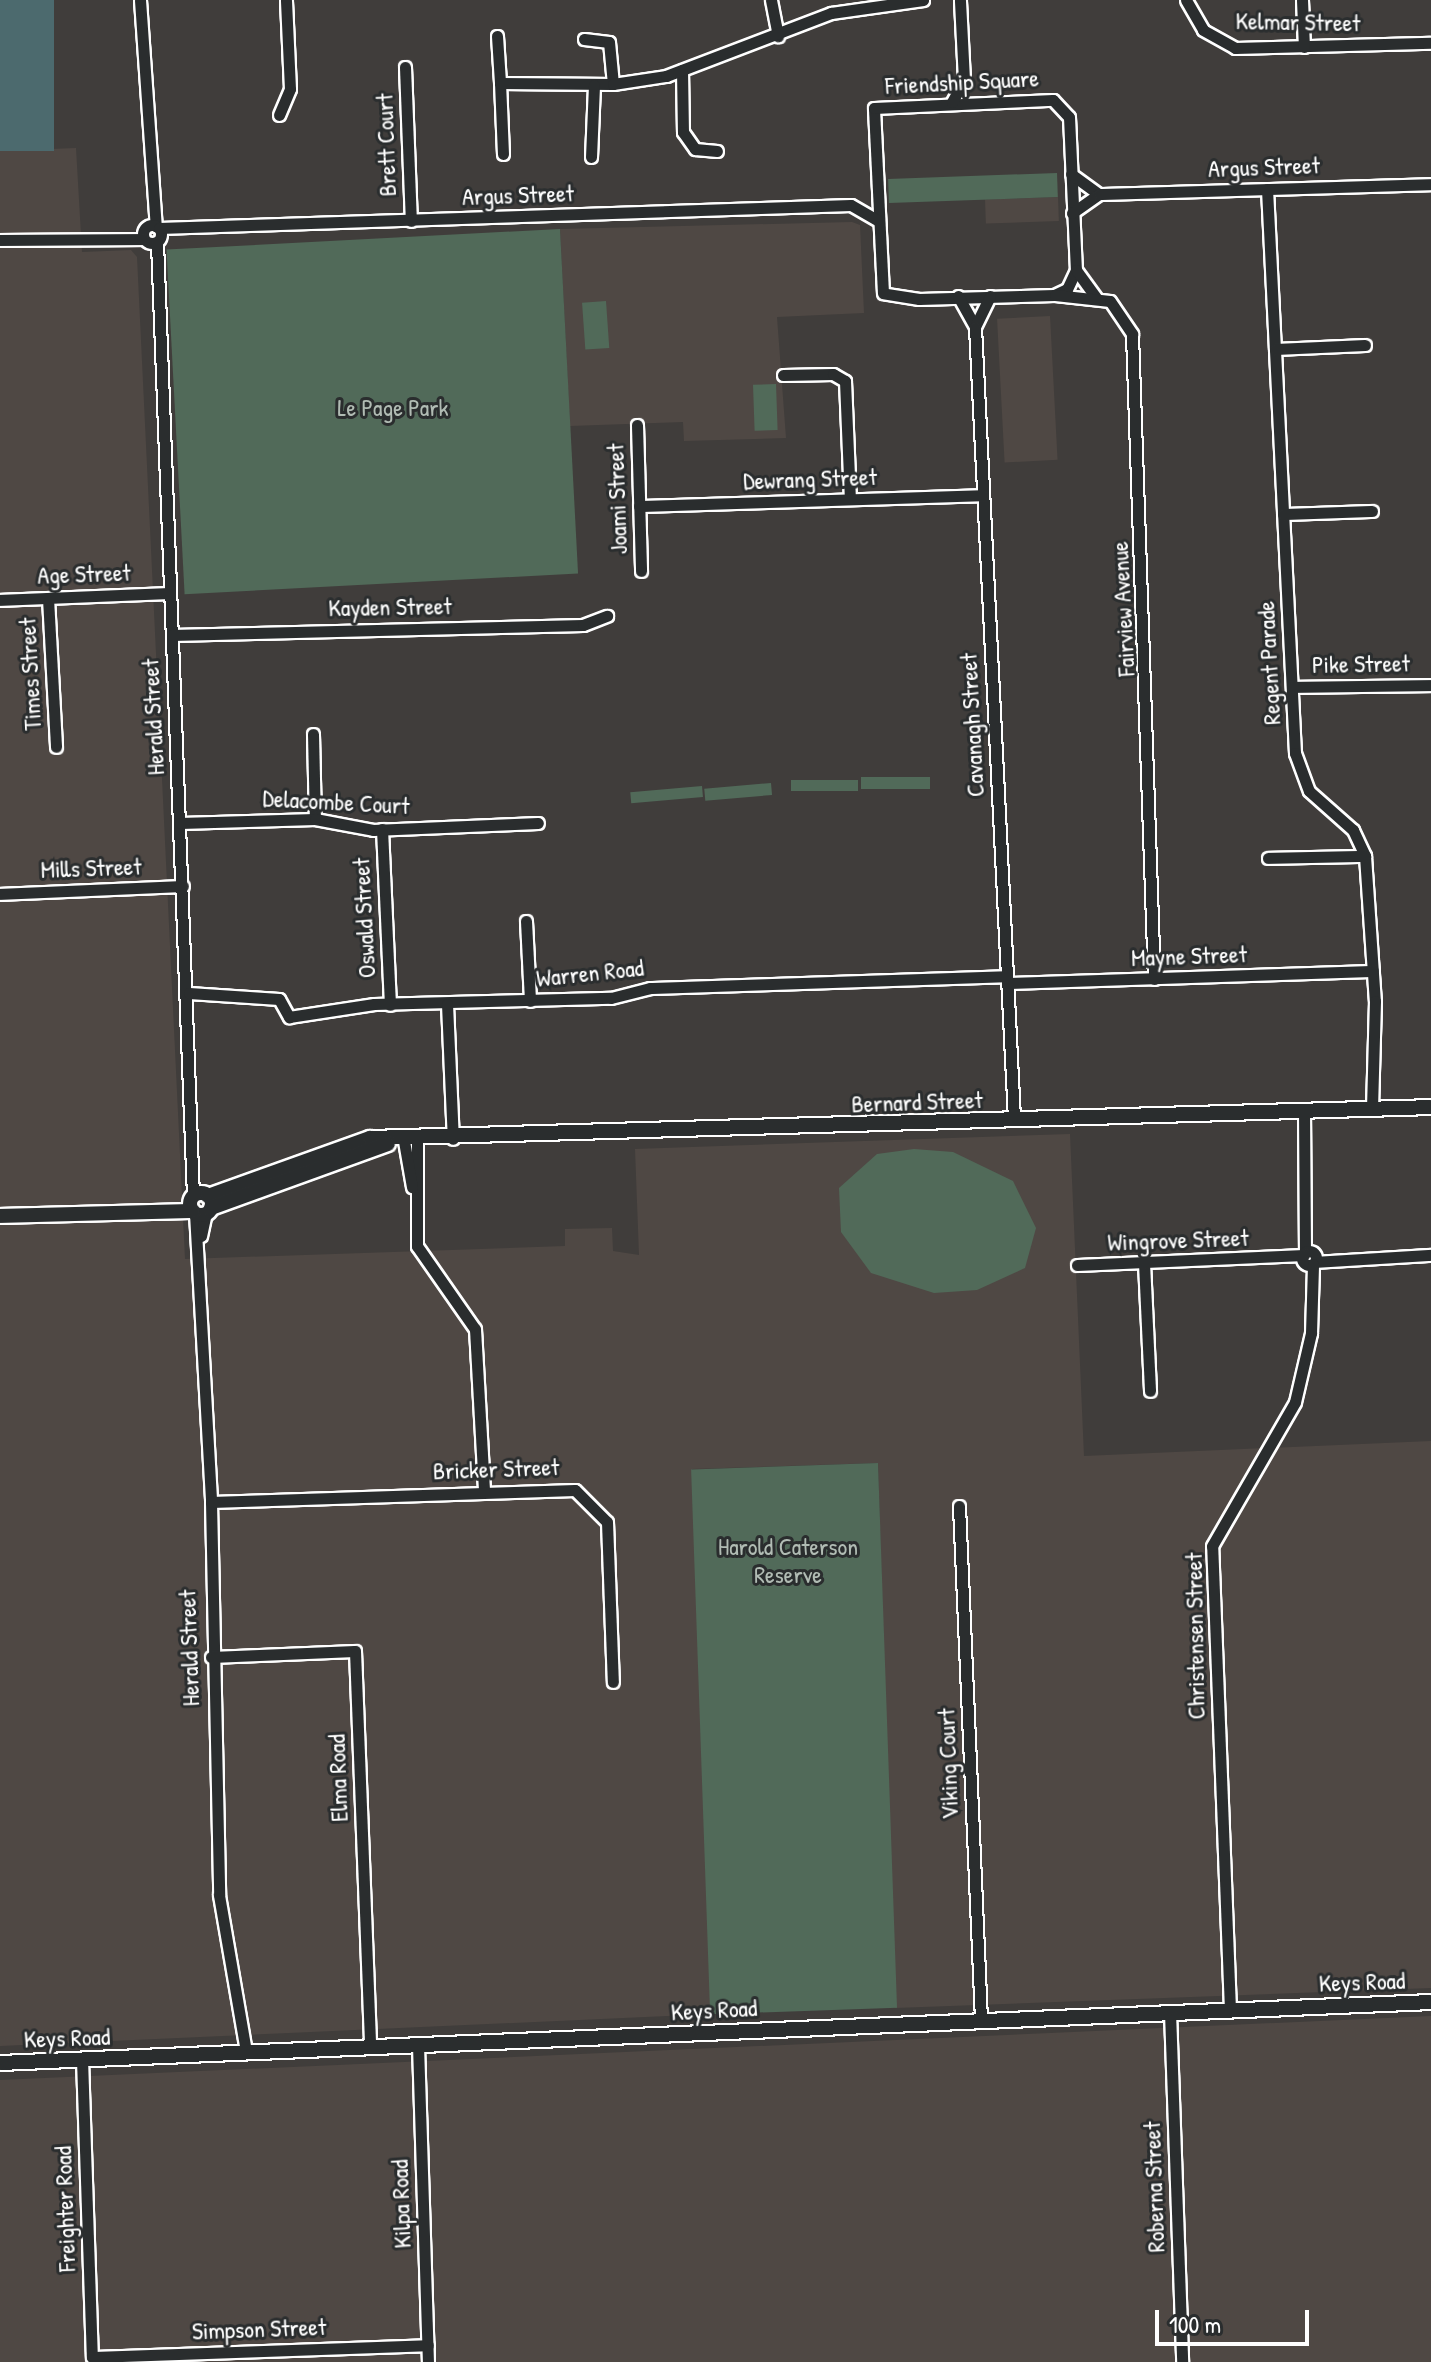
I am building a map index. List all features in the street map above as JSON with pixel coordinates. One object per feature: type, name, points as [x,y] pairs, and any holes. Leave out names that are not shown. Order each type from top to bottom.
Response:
[{"type":"street","name":"Herald Street","points":[[140,0],[200,1204],[211,1502],[211,1657],[219,1895],[246,2052]]},
{"type":"street","points":[[279,115],[290,89],[286,0]]},
{"type":"street","points":[[771,0],[778,36]]},
{"type":"street","points":[[500,83],[613,84],[682,70],[719,51],[778,36],[858,4],[923,0]]},
{"type":"street","points":[[952,102],[964,80],[960,0]]},
{"type":"street","name":"Kelmar Street","points":[[1186,0],[1203,30],[1222,43],[1304,47],[1431,43]]},
{"type":"street","points":[[1302,0],[1304,47]]},
{"type":"street","points":[[497,36],[503,154]]},
{"type":"street","points":[[584,39],[609,42],[613,84]]},
{"type":"street","name":"Brett Court","points":[[405,67],[411,221]]},
{"type":"street","points":[[682,70],[683,132],[695,149],[717,151]]},
{"type":"street","points":[[964,80],[980,102]]},
{"type":"street","points":[[591,157],[594,85]]},
{"type":"street","name":"Friendship Square","points":[[1054,295],[883,293],[875,187],[874,108],[952,102],[1062,102],[1071,174],[1076,270]]},
{"type":"street","points":[[1071,174],[1099,194],[1072,213]]},
{"type":"street","name":"Argus Street","points":[[1099,194],[1431,184]]},
{"type":"street","points":[[875,187],[851,205],[877,220]]},
{"type":"street","name":"Regent Parade","points":[[1267,189],[1299,772],[1316,799],[1353,830],[1365,856],[1373,971],[1372,1108]]},
{"type":"street","name":"Argus Street","points":[[0,240],[851,205]]},
{"type":"street","points":[[1054,295],[1076,270]]},
{"type":"street","name":"Fairview Avenue","points":[[1076,270],[1097,298],[1124,312],[1133,341],[1154,979]]},
{"type":"street","points":[[1054,295],[1097,298]]},
{"type":"street","name":"Cavanagh Street","points":[[958,296],[975,327],[1014,1120]]},
{"type":"street","name":"Cavanagh Street","points":[[975,327],[990,296]]},
{"type":"street","points":[[1275,349],[1365,345]]},
{"type":"street","points":[[783,375],[833,374],[845,381],[850,499]]},
{"type":"street","name":"Joami Street","points":[[637,425],[641,571]]},
{"type":"street","name":"Dewrang Street","points":[[639,506],[983,495]]},
{"type":"street","points":[[1283,514],[1372,511]]},
{"type":"street","name":"Age Street","points":[[0,600],[170,593]]},
{"type":"street","name":"Times Street","points":[[48,598],[56,747]]},
{"type":"street","name":"Kayden Street","points":[[172,635],[583,625],[607,616]]},
{"type":"street","name":"Pike Street","points":[[1292,687],[1431,685]]},
{"type":"street","points":[[313,734],[315,819]]},
{"type":"street","name":"Delacombe Court","points":[[180,823],[315,819],[382,829],[538,823]]},
{"type":"street","name":"Oswald Street","points":[[382,829],[390,1005]]},
{"type":"street","points":[[1268,858],[1365,856]]},
{"type":"street","name":"Mills Street","points":[[0,894],[183,886]]},
{"type":"street","points":[[526,921],[530,1001]]},
{"type":"street","name":"Mayne Street","points":[[1007,980],[1154,979],[1373,971]]},
{"type":"street","name":"Warren Road","points":[[189,993],[279,999],[289,1017],[390,1005],[530,1001],[650,988],[1007,980]]},
{"type":"street","points":[[447,1004],[453,1139]]},
{"type":"street","name":"Bernard Street","points":[[0,1216],[200,1204],[410,1140],[1431,1107]]},
{"type":"street","name":"Christensen Street","points":[[1230,2010],[1212,1546],[1295,1402],[1311,1333],[1304,1110]]},
{"type":"street","points":[[410,1140],[419,1252],[475,1329],[484,1491]]},
{"type":"street","name":"Wingrove Street","points":[[1077,1265],[1431,1255]]},
{"type":"street","points":[[1144,1263],[1150,1391]]},
{"type":"street","name":"Bricker Street","points":[[211,1502],[569,1488],[603,1511],[613,1682]]},
{"type":"street","name":"Viking Court","points":[[959,1506],[981,2020]]},
{"type":"street","name":"Elma Road","points":[[211,1657],[355,1651],[370,2046]]},
{"type":"street","name":"Keys Road","points":[[0,2063],[1431,2002]]},
{"type":"street","name":"Roberna Street","points":[[1170,2012],[1182,2362]]},
{"type":"street","name":"Kilpa Road","points":[[418,2045],[428,2362]]},
{"type":"street","name":"Freighter Road","points":[[82,2059],[92,2357]]},
{"type":"street","name":"Simpson Street","points":[[92,2357],[234,2357],[428,2345]]},
{"type":"shaded area","points":[[76,148],[82,252],[131,250],[137,257],[185,1259],[565,1246],[565,1229],[612,1228],[613,1251],[639,1255],[635,1149],[1070,1134],[1084,1456],[1431,1441],[1431,1988],[895,2008],[878,1463],[692,1469],[711,2014],[0,2046],[0,151]]},
{"type":"shaded area","points":[[1058,197],[1059,221],[986,224],[985,200]]},
{"type":"shaded area","points":[[852,222],[860,225],[864,313],[777,317],[786,438],[684,441],[683,422],[570,426],[560,229]]},
{"type":"shaded area","points":[[1050,316],[1058,460],[1005,463],[997,319]]},
{"type":"shaded area","points":[[1431,2016],[1431,2362],[0,2362],[0,2080]]},
{"type":"green space","points":[[1057,173],[1058,197],[889,203],[888,179]]},
{"type":"green space","name":"Le Page Park","points":[[560,229],[578,574],[185,594],[167,250]]},
{"type":"green space","points":[[606,301],[609,348],[585,350],[582,303]]},
{"type":"green space","points":[[776,384],[778,430],[755,431],[753,385]]},
{"type":"green space","points":[[861,777],[930,777],[930,789],[861,789]]},
{"type":"green space","points":[[791,780],[858,780],[858,791],[791,791]]},
{"type":"green space","points":[[771,783],[772,795],[705,801],[704,789]]},
{"type":"green space","points":[[702,786],[703,797],[631,803],[630,792]]},
{"type":"green space","points":[[914,1149],[953,1152],[1013,1181],[1036,1228],[1025,1268],[977,1290],[934,1293],[871,1273],[841,1232],[839,1188],[877,1154]]},
{"type":"green space","name":"Harold Caterson Reserve","points":[[878,1463],[897,2008],[710,2014],[691,1470]]},
{"type":"water","points":[[0,0],[54,0],[54,151],[0,151]]}]
